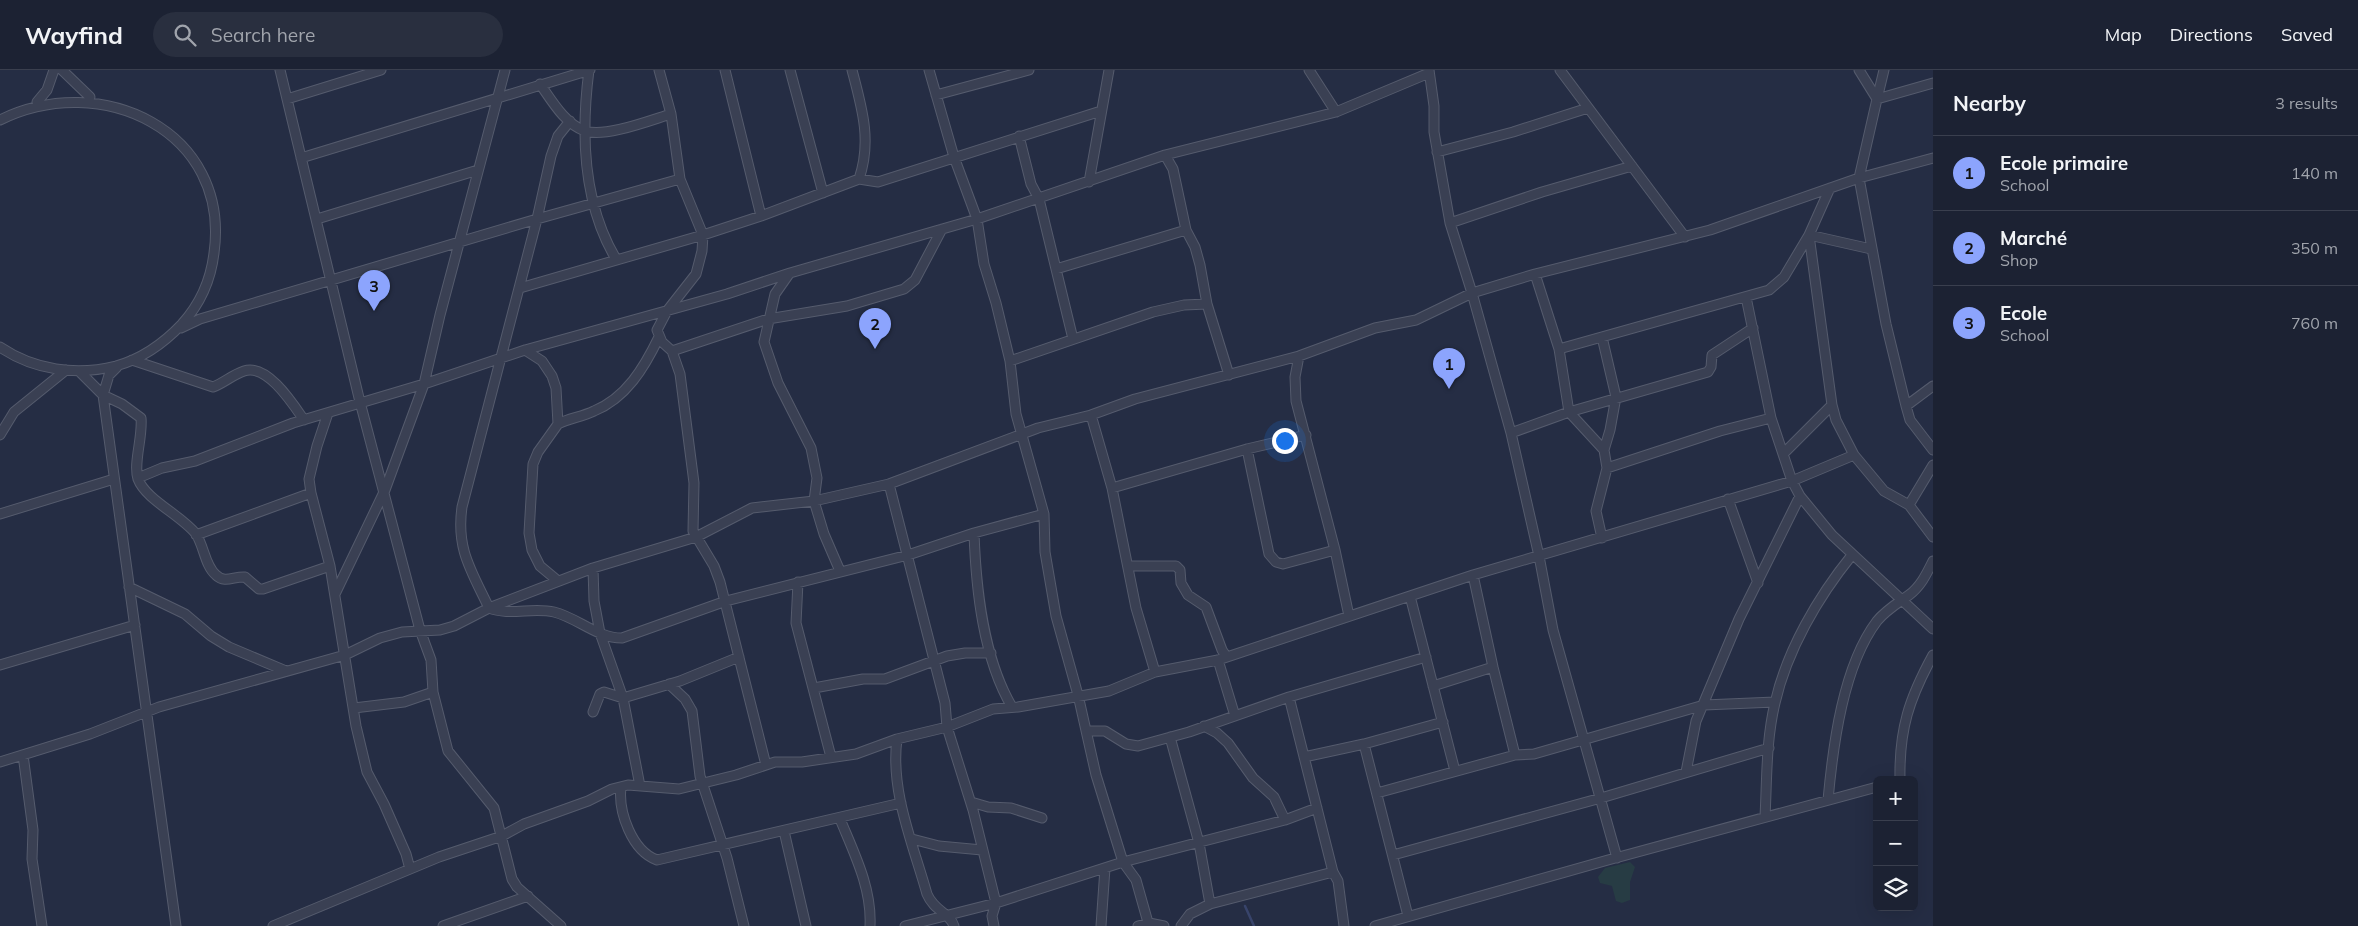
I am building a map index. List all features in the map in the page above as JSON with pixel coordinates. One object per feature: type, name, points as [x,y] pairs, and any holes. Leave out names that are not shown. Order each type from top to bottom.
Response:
[{"type":"street","points":[[36,102],[47,90],[54,70]]},
{"type":"street","points":[[62,70],[90,97]]},
{"type":"street","points":[[280,70],[360,402],[385,490],[420,630],[430,660],[433,692],[448,751],[494,808],[512,879],[561,926]]},
{"type":"street","points":[[287,99],[381,70]]},
{"type":"street","points":[[335,594],[385,490],[424,384],[505,70]]},
{"type":"street","points":[[302,158],[590,70],[584,105],[587,166],[594,203],[603,234],[616,259]]},
{"type":"street","points":[[659,70],[671,114],[680,179],[703,235],[702,251],[696,274],[667,311],[657,330],[659,338],[672,351],[680,374],[695,497],[692,531],[714,566],[726,601],[766,765]]},
{"type":"street","points":[[725,70],[761,216]]},
{"type":"street","points":[[790,70],[823,193]]},
{"type":"street","points":[[852,70],[865,116],[866,153],[859,179]]},
{"type":"street","points":[[929,70],[954,157],[977,219],[984,264],[996,302],[1010,361],[1021,435],[1044,514],[1045,552],[1056,616],[1078,695],[1096,775],[1123,862],[1136,880],[1149,924]]},
{"type":"street","points":[[936,95],[1029,70]]},
{"type":"street","points":[[1089,182],[1109,70]]},
{"type":"street","points":[[1309,70],[1336,112]]},
{"type":"street","points":[[1560,70],[1685,237]]},
{"type":"street","points":[[1859,70],[1878,99]]},
{"type":"street","points":[[1884,70],[1859,178],[1886,324],[1906,406],[1910,420],[1933,450]]},
{"type":"street","points":[[138,478],[162,468],[195,461],[304,420],[424,384],[525,350],[667,311],[790,273],[942,230],[1039,199],[1164,155],[1336,112],[1429,71],[1436,152],[1450,223],[1472,293],[1511,433],[1539,556],[1553,630],[1617,858]]},
{"type":"street","points":[[1878,99],[1933,82]]},
{"type":"street","points":[[540,84],[558,109],[570,121],[586,131],[627,128],[671,114]]},
{"type":"street","points":[[0,120],[36,102],[63,97],[90,97],[129,106],[164,127],[188,151],[205,180],[215,219],[214,260],[200,298],[176,330],[156,347],[119,365],[79,371],[26,361],[0,347]]},
{"type":"street","points":[[1436,152],[1513,132],[1588,108]]},
{"type":"street","points":[[520,288],[703,235],[761,216],[859,179],[878,182],[1101,111]]},
{"type":"street","points":[[489,608],[461,544],[460,526],[466,489],[520,288],[551,156],[558,136],[570,121]]},
{"type":"street","points":[[1019,136],[1031,184],[1039,199],[1073,339]]},
{"type":"street","points":[[1164,155],[1172,169],[1186,230],[1195,246],[1207,304],[1230,375]]},
{"type":"street","points":[[0,762],[159,707],[236,687],[286,670],[346,655],[380,638],[402,632],[440,630],[454,626],[489,608],[593,568],[696,537],[752,508],[814,501],[889,484],[1038,428],[1091,415],[1135,399],[1298,356],[1375,328],[1416,320],[1472,293],[1534,274],[1685,237],[1859,178],[1933,158]]},
{"type":"street","points":[[1450,223],[1542,192],[1632,166]]},
{"type":"street","points":[[317,219],[478,170]]},
{"type":"street","points":[[176,330],[200,319],[537,219],[680,179]]},
{"type":"street","points":[[1559,349],[1769,290],[1784,277],[1809,235],[1830,188]]},
{"type":"street","points":[[672,351],[733,329],[768,319],[847,306],[904,289],[915,280],[942,230]]},
{"type":"street","points":[[1056,269],[1186,230]]},
{"type":"street","points":[[1809,235],[1871,249]]},
{"type":"street","points":[[1809,235],[1832,405],[1836,420],[1854,455],[1884,491],[1909,505],[1933,537]]},
{"type":"street","points":[[790,273],[774,294],[764,342],[768,359],[815,460],[817,491],[814,501],[840,571]]},
{"type":"street","points":[[1534,274],[1559,349],[1569,412],[1604,450]]},
{"type":"street","points":[[1746,297],[1771,418],[1792,481],[1800,496],[1832,536],[1933,630]]},
{"type":"street","points":[[1010,361],[1153,312],[1184,305],[1207,304]]},
{"type":"street","points":[[1511,433],[1616,397],[1708,372],[1711,367],[1712,355],[1753,328]]},
{"type":"street","points":[[1602,337],[1616,397],[1604,450],[1606,468],[1596,511],[1602,538]]},
{"type":"street","points":[[558,424],[596,411],[622,395],[650,355],[659,338]]},
{"type":"street","points":[[525,350],[542,361],[552,376],[558,406],[558,424],[538,452],[533,464],[528,533],[532,550],[540,566],[558,581]]},
{"type":"street","points":[[1298,356],[1295,377],[1296,401],[1335,550],[1349,616]]},
{"type":"street","points":[[132,360],[213,387],[246,370],[259,372],[282,390],[304,420]]},
{"type":"street","points":[[119,365],[109,375],[103,395],[176,926]]},
{"type":"street","points":[[0,435],[4,420],[66,370]]},
{"type":"street","points":[[79,371],[103,395],[122,404],[141,418],[142,432],[137,464],[138,478],[145,490],[196,535],[216,576],[225,580],[245,577],[259,589],[276,587],[330,566]]},
{"type":"street","points":[[1906,406],[1933,386]]},
{"type":"street","points":[[1783,454],[1832,405]]},
{"type":"street","points":[[328,413],[309,479],[311,493],[330,566],[346,655],[356,726],[367,772],[384,804],[406,854],[410,869]]},
{"type":"street","points":[[1091,415],[1112,488],[1136,608],[1155,672]]},
{"type":"street","points":[[1606,468],[1720,430],[1771,418]]},
{"type":"street","points":[[1112,488],[1247,449],[1306,436]]},
{"type":"street","points":[[1247,449],[1269,554],[1276,562],[1283,564],[1335,550]]},
{"type":"street","points":[[273,926],[439,856],[502,836],[524,824],[621,787],[640,786],[666,790],[702,784],[775,762],[802,762],[856,754],[897,739],[947,727],[993,709],[1109,691],[1155,672],[1222,658],[1473,575],[1792,481],[1854,455]]},
{"type":"street","points":[[1909,505],[1933,465]]},
{"type":"street","points":[[0,514],[114,479]]},
{"type":"street","points":[[889,484],[935,660],[945,703],[947,727],[970,802],[996,903],[992,916],[994,926]]},
{"type":"street","points":[[196,535],[311,493]]},
{"type":"street","points":[[1686,772],[1696,721],[1739,618],[1800,496]]},
{"type":"street","points":[[1728,499],[1758,583]]},
{"type":"street","points":[[489,608],[500,611],[554,612],[613,638],[630,636],[726,601],[908,555],[974,533],[1044,514]]},
{"type":"street","points":[[974,533],[976,587],[991,654],[1005,694],[1012,707]]},
{"type":"street","points":[[1765,817],[1768,748],[1775,702],[1794,648],[1816,607],[1852,555]]},
{"type":"street","points":[[1828,800],[1833,746],[1846,692],[1858,655],[1877,621],[1899,600],[1910,594],[1925,578],[1933,561]]},
{"type":"street","points":[[1128,566],[1176,566],[1188,595],[1206,607],[1222,650],[1222,658],[1235,716]]},
{"type":"street","points":[[593,568],[594,601],[600,633],[623,698],[640,786]]},
{"type":"street","points":[[1473,575],[1515,755]]},
{"type":"street","points":[[798,582],[796,623],[831,757]]},
{"type":"street","points":[[130,587],[184,614],[211,636],[229,647],[286,670]]},
{"type":"street","points":[[1410,596],[1455,772]]},
{"type":"street","points":[[0,664],[135,626]]},
{"type":"street","points":[[814,688],[863,679],[885,679],[935,660],[965,653],[991,654]]},
{"type":"street","points":[[1900,776],[1899,751],[1908,708],[1933,655]]},
{"type":"street","points":[[593,712],[600,694],[604,692],[623,698],[668,684],[739,657]]},
{"type":"street","points":[[1086,731],[1105,731],[1126,744],[1138,746],[1289,697],[1426,657]]},
{"type":"street","points":[[1433,686],[1493,667]]},
{"type":"street","points":[[668,684],[685,699],[692,711],[696,756],[702,784],[723,846],[744,926]]},
{"type":"street","points":[[354,708],[404,702],[433,692]]},
{"type":"street","points":[[1289,697],[1333,872],[1338,881],[1344,926]]},
{"type":"street","points":[[1377,793],[1515,755],[1534,754],[1704,705],[1775,702]]},
{"type":"street","points":[[1304,757],[1364,744],[1442,722]]},
{"type":"street","points":[[1204,726],[1217,733],[1228,743],[1253,778],[1274,796],[1285,820]]},
{"type":"street","points":[[1170,737],[1199,842],[1210,904]]},
{"type":"street","points":[[897,739],[895,764],[901,803],[927,894],[937,910],[952,920],[954,926]]},
{"type":"street","points":[[1364,744],[1408,916]]},
{"type":"street","points":[[1393,855],[1601,798],[1768,748]]},
{"type":"street","points":[[23,755],[33,830],[32,860],[42,926]]},
{"type":"street","points":[[621,787],[626,821],[634,840],[652,858],[657,860],[840,819],[901,803]]},
{"type":"street","points":[[1375,926],[1873,788]]},
{"type":"street","points":[[970,802],[988,807],[1011,808],[1042,818]]},
{"type":"street","points":[[904,926],[996,903],[1123,862],[1285,820],[1317,808]]},
{"type":"street","points":[[840,819],[864,882],[869,900],[870,926]]},
{"type":"street","points":[[784,831],[806,926]]},
{"type":"street","points":[[912,838],[932,845],[982,850]]},
{"type":"street","points":[[1100,926],[1105,868]]},
{"type":"street","points":[[1181,926],[1190,914],[1210,904],[1333,872]]},
{"type":"street","points":[[443,926],[528,896]]},
{"type":"street","points":[[1138,926],[1149,924],[1164,926]]},
{"type":"shaded area","points":[[1630,862],[1635,867],[1630,882],[1630,900],[1622,903],[1616,901],[1612,886],[1600,883],[1598,877],[1605,868]]},
{"type":"waterway","points":[[1245,906],[1254,926]]},
{"type":"place","name":"Ecole","points":[[374,311]]},
{"type":"place","name":"Marché","points":[[875,349]]},
{"type":"place","name":"Ecole primaire","points":[[1449,389]]}]
